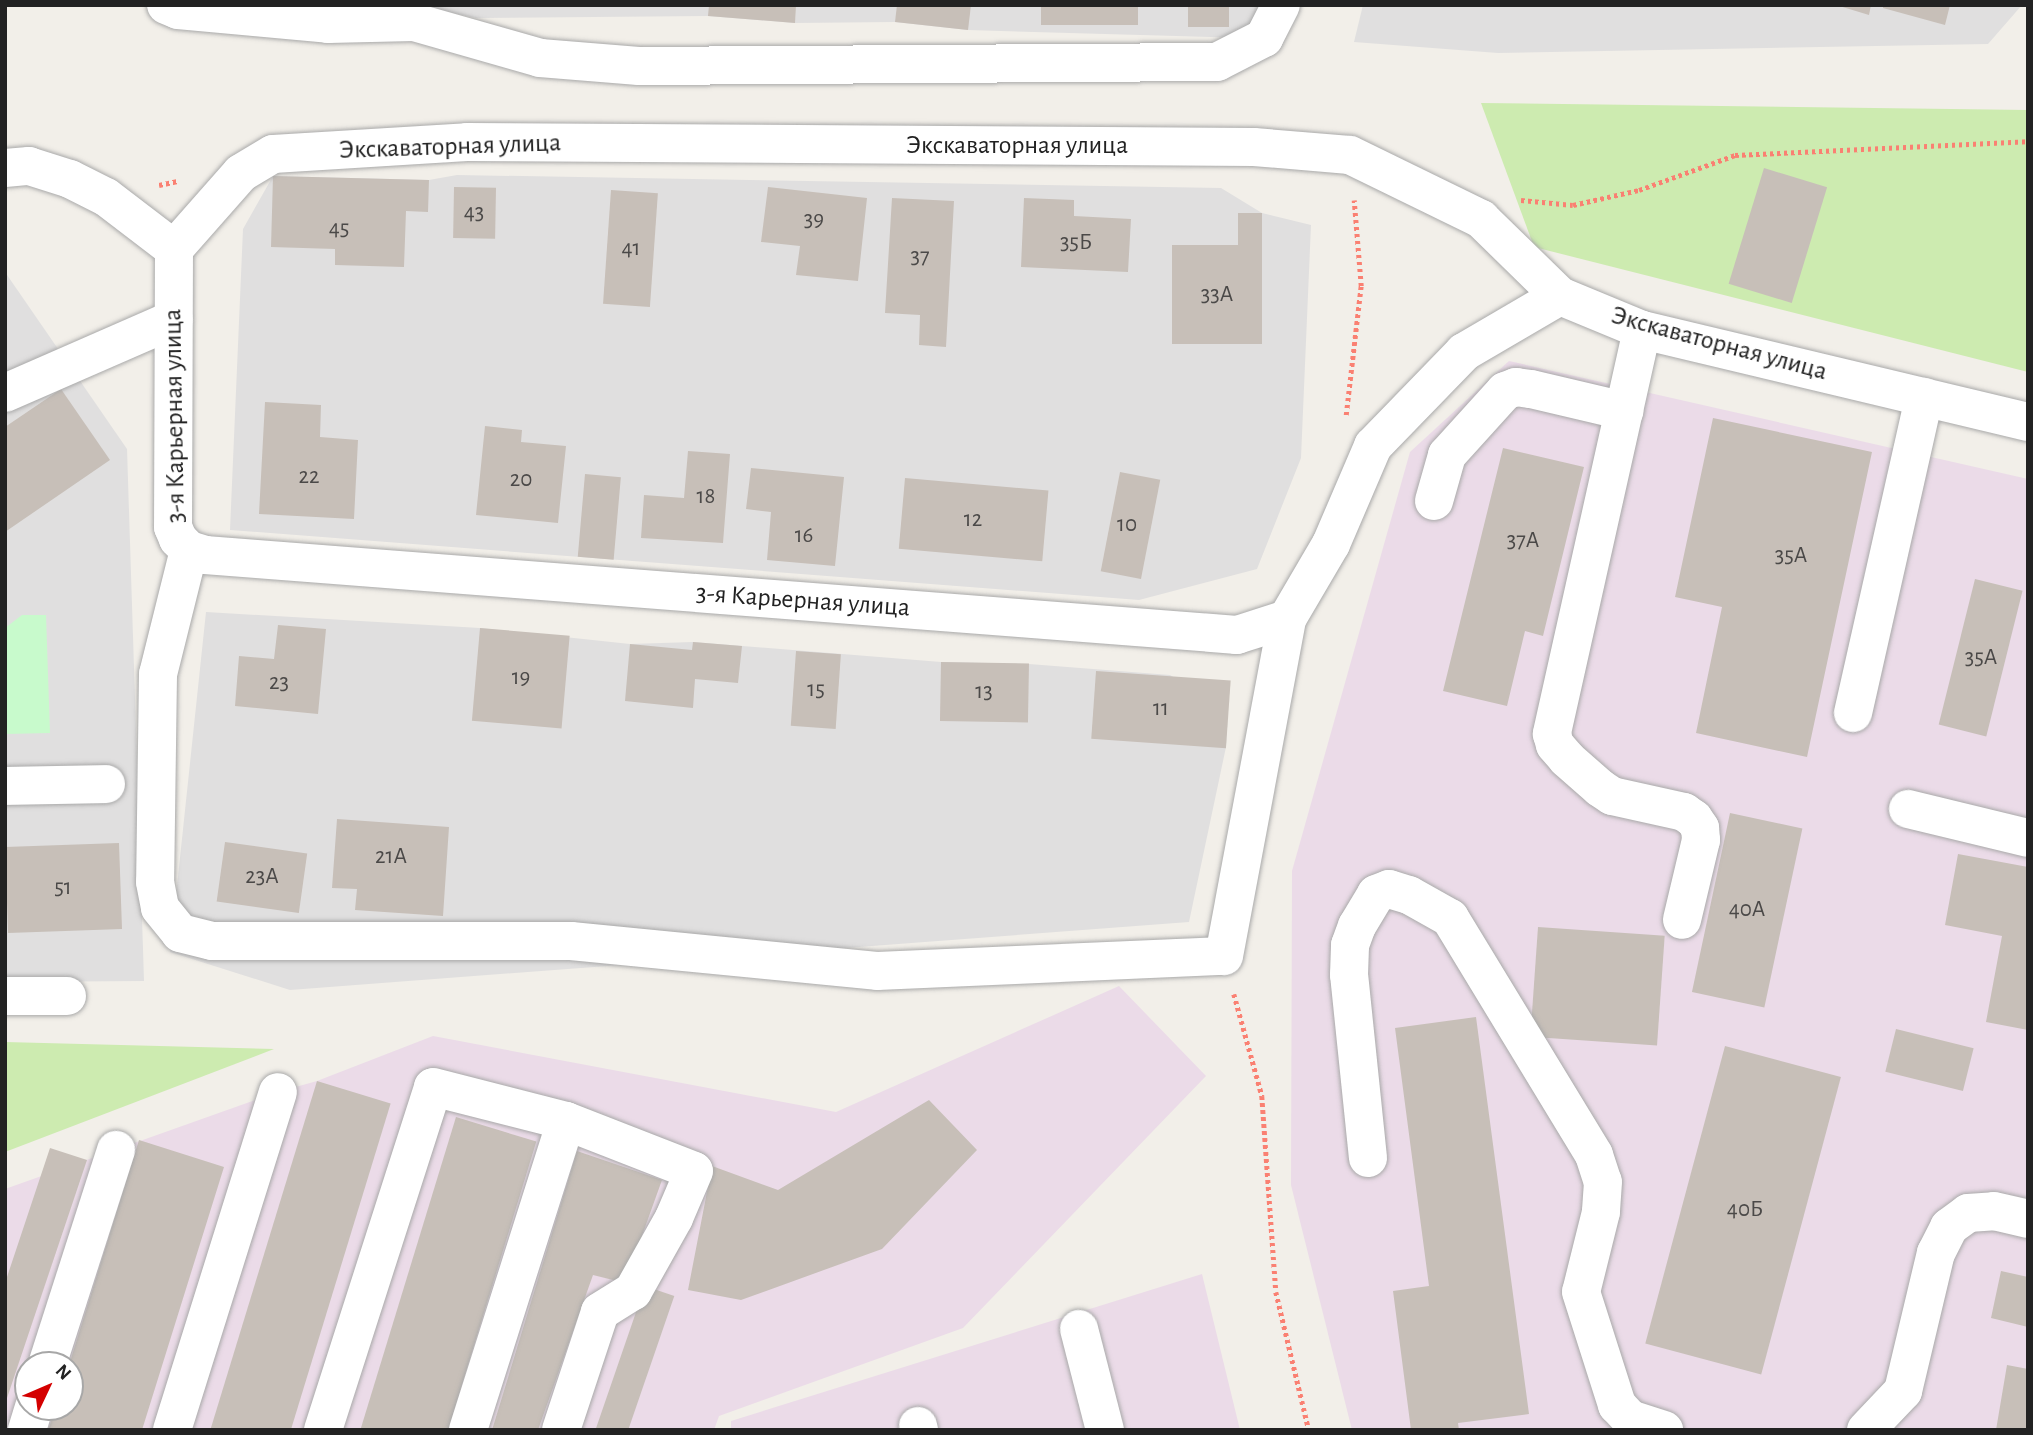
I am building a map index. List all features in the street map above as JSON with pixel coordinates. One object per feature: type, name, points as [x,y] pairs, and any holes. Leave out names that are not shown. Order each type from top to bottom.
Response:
[{"type":"street","points":[[166,5],[178,10],[328,24],[414,22],[540,58],[639,66],[1217,62],[1264,38],[1281,5]]},
{"type":"street","name":"Экскаваторная улица","points":[[174,249],[241,173],[273,154],[467,142],[1254,147],[1350,155],[1481,219],[1560,296],[1642,330],[2028,422]]},
{"type":"street","points":[[5,168],[29,166],[70,179],[106,197],[174,249]]},
{"type":"street","name":"3-я Карьерная улица","points":[[174,249],[173,527],[178,539],[189,550],[205,555],[1237,635],[1287,619]]},
{"type":"street","points":[[189,550],[158,674],[155,882],[160,908],[180,933],[212,941],[571,941],[877,971],[1224,956],[1287,619],[1331,544],[1373,446],[1464,352],[1560,296]]},
{"type":"street","points":[[5,393],[174,319]]},
{"type":"street","points":[[1642,330],[1552,734],[1555,745],[1567,759],[1600,789],[1612,796],[1685,812],[1694,818],[1700,828],[1700,840],[1682,920]]},
{"type":"street","points":[[1434,501],[1447,456],[1505,391],[1516,387],[1531,389],[1624,411]]},
{"type":"street","points":[[1853,713],[1924,397]]},
{"type":"street","points":[[5,786],[106,784]]},
{"type":"street","points":[[1908,808],[2028,838]]},
{"type":"street","points":[[1368,1158],[1349,975],[1350,945],[1357,926],[1376,894],[1389,889],[1409,895],[1450,918],[1594,1155],[1603,1182],[1601,1212],[1581,1292],[1617,1405],[1630,1419],[1664,1430]]},
{"type":"street","points":[[5,996],[66,996]]},
{"type":"street","points":[[323,1430],[433,1087],[566,1121],[694,1171],[674,1218],[633,1291],[600,1312],[561,1430]]},
{"type":"street","points":[[172,1430],[278,1092]]},
{"type":"street","points":[[468,1430],[566,1121]]},
{"type":"street","points":[[51,1351],[116,1150]]},
{"type":"street","points":[[1866,1430],[1902,1391],[1936,1253],[1949,1227],[1968,1213],[1994,1210],[2028,1219]]},
{"type":"street","points":[[1079,1329],[1105,1430]]},
{"type":"path","points":[[1512,200],[1573,205],[1639,190],[1735,155],[2028,141]]},
{"type":"path","points":[[1345,422],[1361,286],[1350,155]]},
{"type":"path","points":[[1224,956],[1262,1096],[1276,1292],[1309,1430]]},
{"type":"shaded area","points":[[415,5],[1262,5],[1247,38],[968,30],[895,22],[795,23],[708,16],[476,18]]},
{"type":"shaded area","points":[[1363,5],[2022,5],[1988,44],[1498,53],[1354,42]]},
{"type":"shaded area","points":[[457,175],[1221,188],[1262,213],[1311,225],[1301,458],[1257,569],[1139,600],[230,530],[243,229],[273,176],[429,180]]},
{"type":"shaded area","points":[[5,272],[127,449],[144,981],[5,982]]},
{"type":"shaded area","points":[[1509,361],[2028,479],[2028,1430],[1352,1430],[1291,1185],[1292,871],[1410,452]]},
{"type":"shaded area","points":[[206,612],[480,628],[630,644],[693,642],[941,662],[1029,664],[1170,675],[1228,712],[1226,747],[1189,922],[290,990],[170,952]]},
{"type":"shaded area","points":[[1119,986],[1206,1076],[963,1328],[719,1416],[714,1430],[5,1430],[5,1189],[278,1092],[317,1081],[433,1036],[836,1112]]},
{"type":"shaded area","points":[[1202,1274],[1240,1430],[731,1430],[731,1421]]},
{"type":"green space","points":[[1481,103],[2028,110],[2028,372],[1534,247]]},
{"type":"green space","points":[[22,615],[46,615],[50,733],[5,734],[5,628]]},
{"type":"green space","points":[[5,1042],[274,1049],[5,1152]]},
{"type":"building","points":[[709,5],[796,5],[795,23],[708,16]]},
{"type":"building","points":[[897,5],[971,5],[968,30],[895,22]]},
{"type":"building","points":[[1041,5],[1138,5],[1138,25],[1041,25]]},
{"type":"building","points":[[1188,5],[1229,5],[1229,27],[1188,27]]},
{"type":"building","points":[[1836,5],[1871,5],[1869,15]]},
{"type":"building","points":[[1883,5],[1950,5],[1945,25],[1883,8]]},
{"type":"building","points":[[1764,168],[1827,187],[1792,303],[1729,284]]},
{"type":"building","points":[[273,176],[429,180],[428,212],[406,211],[404,267],[335,265],[335,249],[271,247]]},
{"type":"building","points":[[454,187],[496,188],[495,239],[453,238]]},
{"type":"building","points":[[768,187],[867,198],[858,281],[796,275],[800,246],[761,242]]},
{"type":"building","points":[[611,190],[658,193],[650,307],[603,304]]},
{"type":"building","points":[[892,198],[954,201],[946,347],[919,345],[920,315],[885,313]]},
{"type":"building","points":[[1024,198],[1074,200],[1074,216],[1131,219],[1128,272],[1021,267]]},
{"type":"building","points":[[1238,213],[1262,213],[1262,344],[1172,344],[1172,245],[1238,245]]},
{"type":"building","points":[[61,389],[110,460],[5,532],[5,427]]},
{"type":"building","points":[[265,402],[321,405],[320,437],[358,440],[354,519],[259,514]]},
{"type":"building","points":[[1713,418],[1872,452],[1807,757],[1696,733],[1722,607],[1675,597]]},
{"type":"building","points":[[485,426],[522,430],[521,442],[566,446],[558,523],[476,515]]},
{"type":"building","points":[[1503,448],[1584,467],[1543,636],[1525,631],[1507,706],[1443,691]]},
{"type":"building","points":[[688,451],[730,454],[723,543],[641,538],[644,495],[684,498]]},
{"type":"building","points":[[751,468],[844,477],[835,566],[767,560],[771,512],[746,509]]},
{"type":"building","points":[[1120,472],[1160,480],[1141,579],[1101,571]]},
{"type":"building","points":[[585,474],[621,477],[614,560],[578,557]]},
{"type":"building","points":[[905,478],[1048,491],[1042,561],[899,549]]},
{"type":"building","points":[[1975,579],[2023,591],[1986,736],[1939,725]]},
{"type":"building","points":[[278,625],[326,629],[318,714],[235,706],[239,656],[274,659]]},
{"type":"building","points":[[480,628],[570,636],[562,728],[472,721]]},
{"type":"building","points":[[693,642],[742,646],[738,683],[695,679],[693,708],[625,701],[630,644],[692,650]]},
{"type":"building","points":[[796,651],[841,654],[836,729],[791,726]]},
{"type":"building","points":[[941,662],[1029,664],[1028,723],[940,721]]},
{"type":"building","points":[[1096,671],[1231,680],[1226,748],[1091,739]]},
{"type":"building","points":[[1730,813],[1802,828],[1764,1007],[1692,992]]},
{"type":"building","points":[[337,819],[449,827],[443,916],[355,910],[357,889],[332,888]]},
{"type":"building","points":[[225,842],[307,854],[299,913],[217,901]]},
{"type":"building","points":[[119,843],[122,929],[8,933],[5,847]]},
{"type":"building","points":[[1958,854],[2028,867],[2028,1030],[1986,1022],[2002,936],[1945,925]]},
{"type":"building","points":[[1538,927],[1665,936],[1657,1046],[1530,1037]]},
{"type":"building","points":[[1476,1017],[1529,1414],[1458,1423],[1459,1430],[1411,1430],[1393,1291],[1429,1286],[1395,1028]]},
{"type":"building","points":[[1896,1029],[1974,1048],[1963,1091],[1885,1072]]},
{"type":"building","points":[[1725,1046],[1841,1077],[1761,1375],[1645,1344]]},
{"type":"building","points":[[317,1081],[391,1104],[291,1430],[210,1430]]},
{"type":"building","points":[[929,1100],[977,1150],[882,1249],[741,1300],[688,1290],[712,1166],[778,1190]]},
{"type":"building","points":[[456,1117],[536,1142],[448,1430],[360,1430]]},
{"type":"building","points":[[139,1140],[224,1167],[142,1430],[48,1430],[51,1421],[84,1421],[84,1351],[73,1351]]},
{"type":"building","points":[[50,1148],[87,1160],[23,1351],[14,1351],[14,1377],[5,1404],[5,1283]]},
{"type":"building","points":[[577,1151],[662,1180],[625,1283],[593,1275],[538,1430],[492,1430]]},
{"type":"building","points":[[2001,1271],[2028,1277],[2028,1327],[1991,1318]]},
{"type":"building","points":[[645,1286],[674,1296],[628,1430],[596,1430]]},
{"type":"building","points":[[2007,1365],[2028,1369],[2028,1430],[1996,1430]]}]
